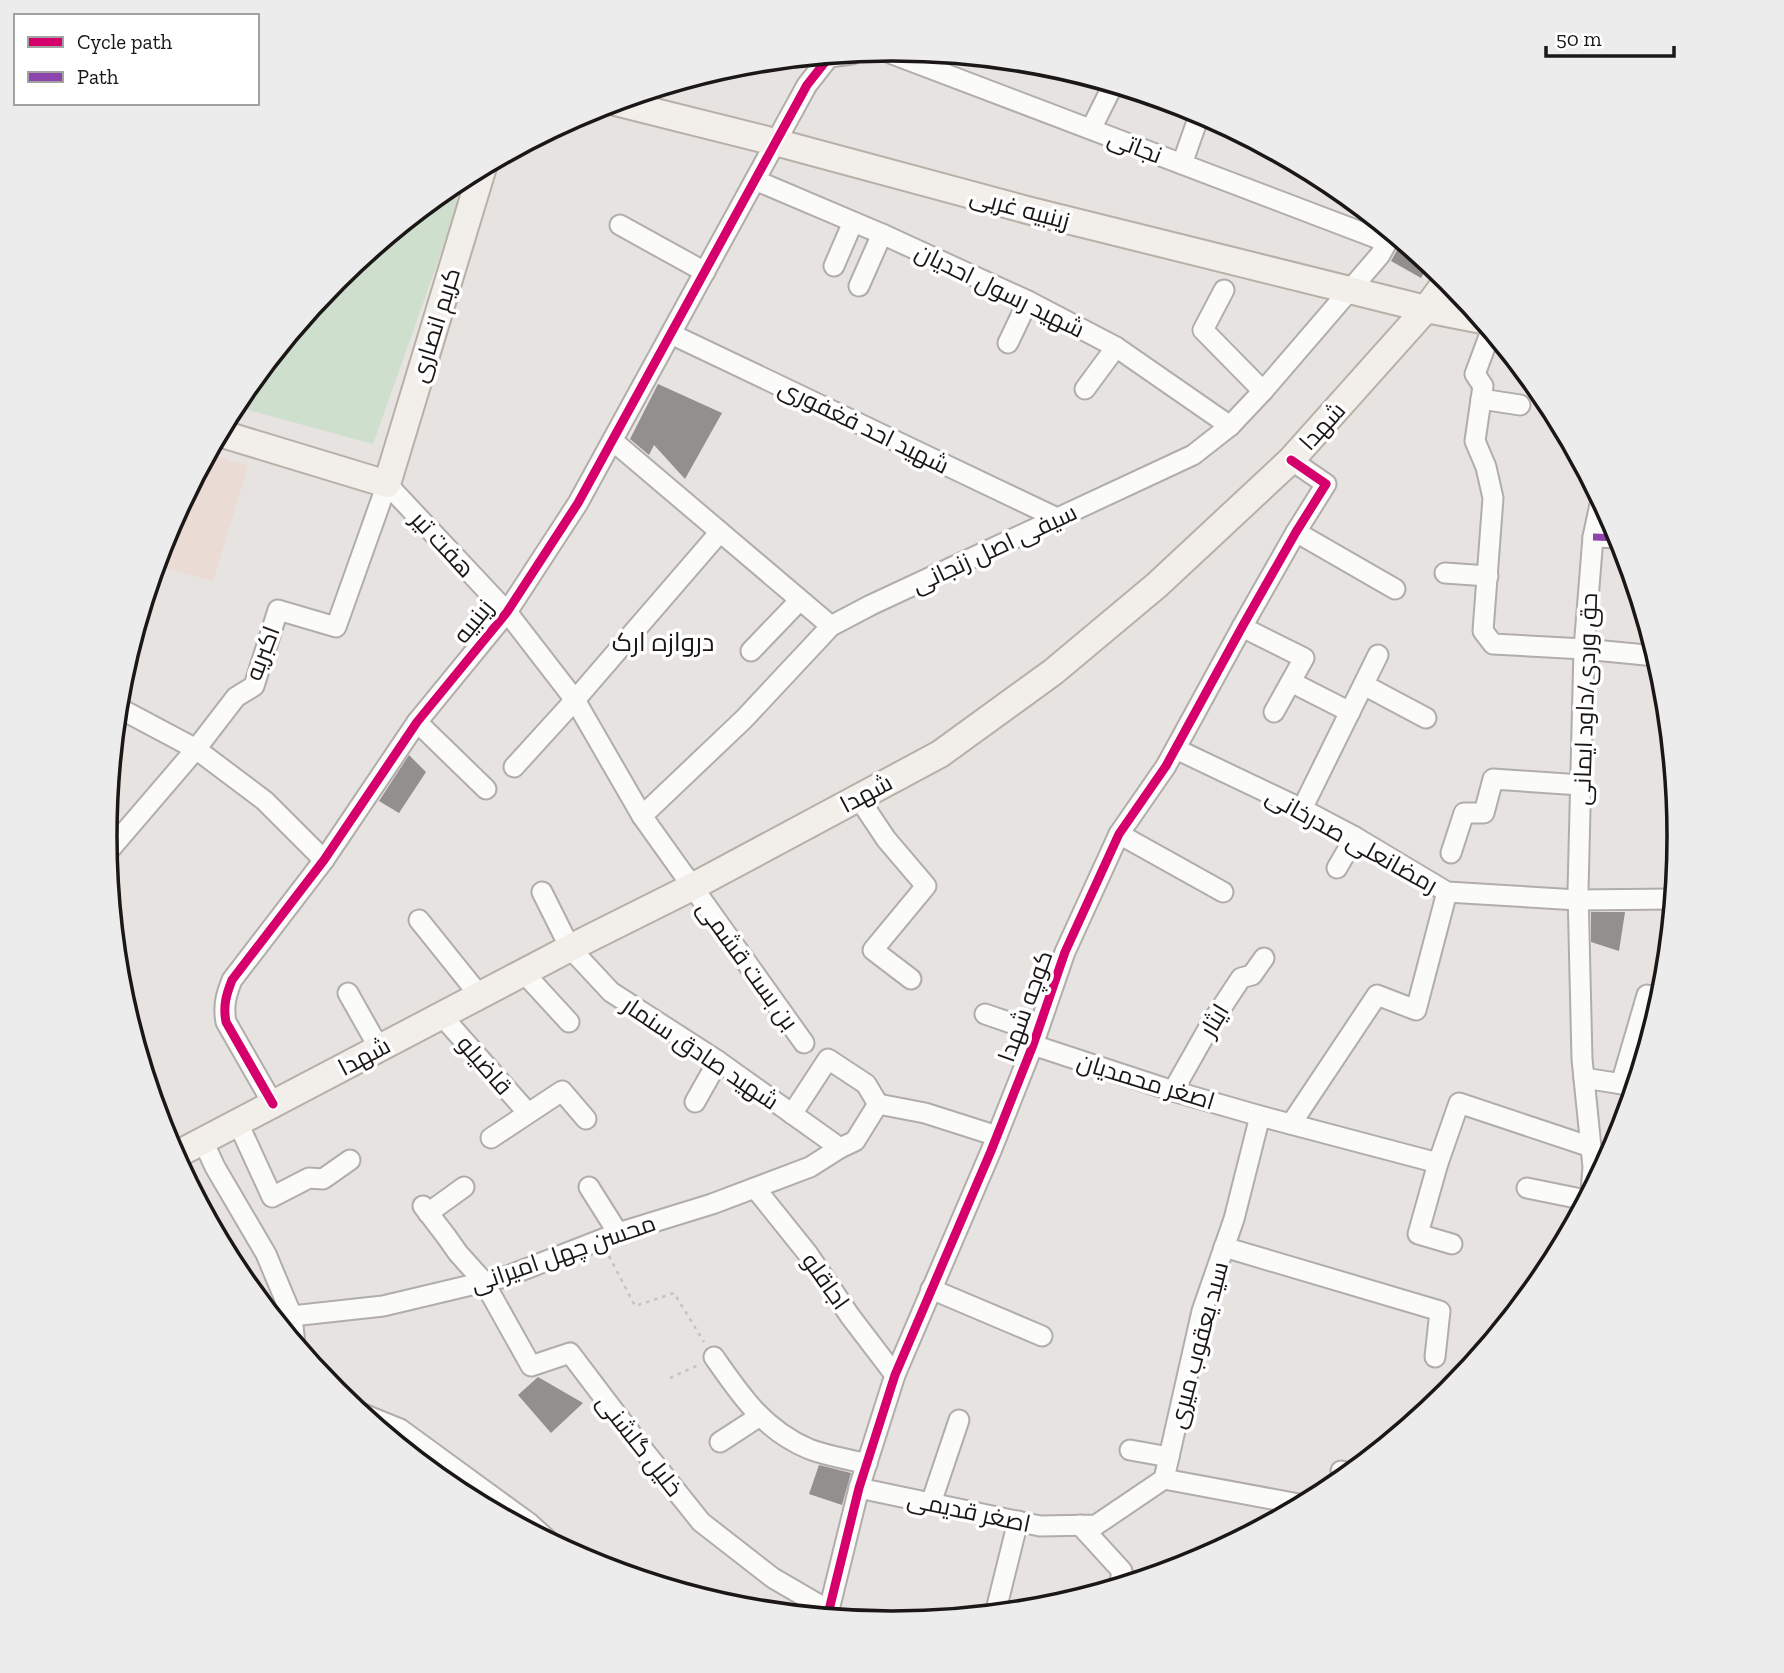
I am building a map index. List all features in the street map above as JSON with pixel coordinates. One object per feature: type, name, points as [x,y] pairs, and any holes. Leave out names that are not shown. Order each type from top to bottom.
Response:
[{"type":"main road","name":"زینبیه غربی","points":[[632,106],[1027,210],[1468,317]]},
{"type":"main road","name":"کریم انصاری","points":[[388,480],[478,182]]},
{"type":"main road","name":"شهدا","points":[[184,1151],[692,887],[940,754],[1052,672],[1157,585],[1291,460],[1426,309],[1441,289]]},
{"type":"main road","points":[[233,428],[388,480]]},
{"type":"main road","name":"هفت تیر","points":[[229,436],[388,480]]},
{"type":"street","name":"نجاتی","points":[[913,62],[1182,164],[1380,234]]},
{"type":"street","name":"زینبیه","points":[[273,1104],[226,1021],[223,1008],[232,980],[324,860],[417,722],[507,612],[578,503],[775,142],[807,85],[823,65]]},
{"type":"street","points":[[1091,129],[1110,93]]},
{"type":"street","points":[[1182,164],[1196,123]]},
{"type":"street","name":"شهید رسول احدیان","points":[[755,180],[1028,301],[1116,347],[1230,426]]},
{"type":"street","points":[[834,266],[853,222]]},
{"type":"street","points":[[620,225],[705,272]]},
{"type":"street","points":[[859,286],[882,234]]},
{"type":"street","name":"سیفی اصل زنجانی","points":[[642,816],[744,719],[831,626],[1194,455],[1230,426],[1263,391],[1380,255],[1388,241]]},
{"type":"street","points":[[1224,290],[1203,330],[1263,391]]},
{"type":"street","points":[[1009,343],[1028,301]]},
{"type":"street","name":"شهید احد فغفوری","points":[[671,334],[1057,518]]},
{"type":"street","points":[[1487,341],[1475,374],[1483,386],[1475,441],[1486,467],[1493,498],[1483,631],[1493,644],[1645,655]]},
{"type":"street","points":[[1085,389],[1116,347]]},
{"type":"street","points":[[1481,399],[1520,405]]},
{"type":"street","points":[[613,441],[831,626]]},
{"type":"street","name":"کوچه شهدا","points":[[828,1609],[859,1488],[895,1375],[997,1136],[1065,952],[1119,834],[1166,766],[1242,627],[1326,484],[1291,460]]},
{"type":"street","name":"هفت تیر","points":[[388,480],[507,612],[575,700],[642,816],[692,887]]},
{"type":"street","name":"اکبریه","points":[[117,842],[236,697],[254,686],[278,610],[335,627],[388,480]]},
{"type":"street","name":"حق وردی/داود ایمانی","points":[[1593,1166],[1582,1059],[1578,900],[1584,649],[1593,537],[1597,517]]},
{"type":"street","points":[[514,767],[720,532]]},
{"type":"street","points":[[1296,532],[1395,589]]},
{"type":"street","points":[[1593,537],[1607,538]]},
{"type":"street","points":[[1445,573],[1488,576]]},
{"type":"street","points":[[751,651],[800,600]]},
{"type":"street","points":[[1242,627],[1304,658],[1274,712]]},
{"type":"street","points":[[1302,809],[1378,655]]},
{"type":"street","points":[[1291,682],[1350,712]]},
{"type":"street","points":[[1364,685],[1426,718]]},
{"type":"street","points":[[127,712],[196,749],[265,801],[324,860]]},
{"type":"street","points":[[417,722],[485,789]]},
{"type":"street","name":"رمضانعلی صدرخانی","points":[[1176,749],[1302,809],[1447,892],[1578,900],[1665,899]]},
{"type":"street","points":[[1451,853],[1464,813],[1484,813],[1493,779],[1581,785]]},
{"type":"street","points":[[858,797],[886,839],[926,886],[873,950],[911,979]]},
{"type":"street","points":[[1119,834],[1223,892]]},
{"type":"street","points":[[1336,868],[1355,837]]},
{"type":"street","name":"بن بست قشمی","points":[[692,887],[804,1043]]},
{"type":"street","name":"شهید صادق سنمار","points":[[542,892],[570,948],[611,992],[718,1061],[840,1148]]},
{"type":"street","points":[[1291,1124],[1377,995],[1416,1010],[1447,892]]},
{"type":"street","points":[[419,920],[480,996]]},
{"type":"street","name":"ایثار","points":[[1173,1091],[1212,1022],[1241,978],[1252,975],[1264,958]]},
{"type":"street","points":[[524,973],[569,1022]]},
{"type":"street","points":[[348,993],[379,1048]]},
{"type":"street","points":[[1632,1067],[1647,995],[1650,996]]},
{"type":"street","name":"اصغر محمدیان","points":[[985,1014],[1035,1038],[1173,1091],[1438,1163]]},
{"type":"street","name":"قاضیلو","points":[[442,1016],[528,1114]]},
{"type":"street","points":[[792,1114],[828,1059],[866,1084],[878,1104],[925,1113],[997,1136]]},
{"type":"street","points":[[695,1102],[718,1061]]},
{"type":"street","points":[[1584,1078],[1626,1085]]},
{"type":"street","points":[[492,1138],[562,1091],[586,1119]]},
{"type":"street","points":[[1452,1244],[1418,1234],[1438,1163],[1459,1103],[1591,1147]]},
{"type":"street","name":"محسن چهل امیرانی","points":[[285,1318],[383,1306],[505,1277],[610,1237],[712,1204],[810,1167],[855,1141],[878,1104]]},
{"type":"street","name":"سید یعقوب میری","points":[[1164,1479],[1202,1311],[1234,1219],[1260,1116]]},
{"type":"street","points":[[238,1123],[272,1197],[309,1178],[323,1179],[350,1160]]},
{"type":"street","points":[[203,1141],[215,1167],[266,1254],[282,1314]]},
{"type":"street","points":[[464,1187],[426,1210],[484,1282]]},
{"type":"street","points":[[589,1187],[610,1237]]},
{"type":"street","name":"اجاقلو","points":[[755,1188],[808,1254],[895,1375]]},
{"type":"street","points":[[1527,1188],[1577,1198]]},
{"type":"street","points":[[1224,1247],[1440,1311],[1434,1357]]},
{"type":"street","name":"خلیل گلشنی","points":[[484,1282],[531,1366],[570,1353],[701,1522],[773,1578],[817,1608]]},
{"type":"street","points":[[931,1289],[1042,1336]]},
{"type":"street","points":[[714,1357],[737,1390],[769,1426],[812,1450],[867,1464]]},
{"type":"street","points":[[720,1443],[760,1416]]},
{"type":"street","points":[[931,1503],[959,1420]]},
{"type":"street","points":[[386,1423],[400,1429],[502,1507]]},
{"type":"street","points":[[1130,1450],[1169,1457]]},
{"type":"street","points":[[1080,1525],[1096,1525],[1164,1479],[1289,1502]]},
{"type":"street","name":"اصغر قدیمی","points":[[859,1488],[1041,1526],[1080,1525]]},
{"type":"street","points":[[997,1604],[1018,1521]]},
{"type":"street","points":[[1080,1525],[1122,1571],[1121,1577]]},
{"type":"path","points":[[610,1237],[635,1306],[674,1293],[714,1357],[670,1378]]},
{"type":"shaded area","points":[[217,456],[248,466],[213,581],[165,568],[197,494]]},
{"type":"green space","points":[[463,191],[373,444],[245,409],[309,325],[344,288],[420,221]]},
{"type":"building","points":[[1397,249],[1424,273],[1421,278],[1391,261]]},
{"type":"building","points":[[658,384],[722,413],[685,479],[654,445],[649,455],[630,439]]},
{"type":"building","points":[[409,755],[426,772],[399,813],[379,801]]},
{"type":"building","points":[[1591,912],[1625,912],[1619,951],[1591,942]]},
{"type":"building","points":[[538,1377],[583,1403],[551,1433],[518,1395]]},
{"type":"building","points":[[819,1465],[851,1473],[842,1505],[809,1494]]},
{"type":"marked path","points":[[1593,537],[1607,538]]},
{"type":"cycle path","points":[[273,1104],[226,1022],[226,1001],[232,980],[324,860],[417,722],[507,612],[578,503],[807,85],[823,65]]},
{"type":"cycle path","points":[[829,1609],[859,1488],[895,1375],[991,1151],[1033,1045],[1065,952],[1119,834],[1166,766],[1242,627],[1326,484],[1291,460]]},
{"type":"district","name":"دروازه ارک","points":[[663,642]]}]
